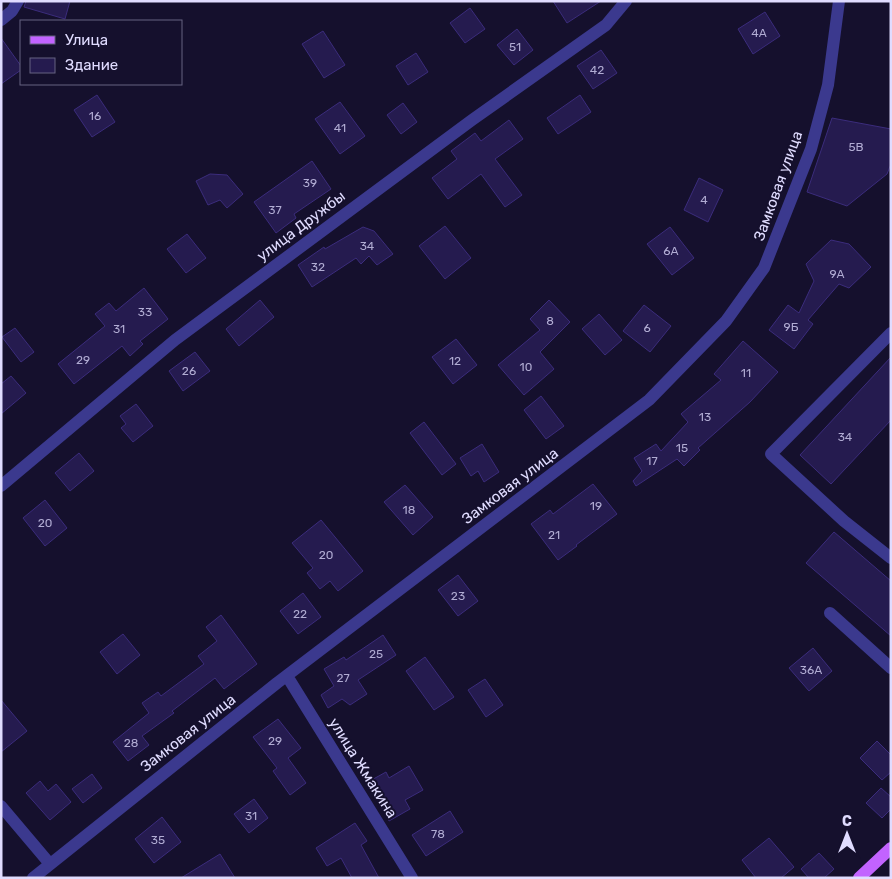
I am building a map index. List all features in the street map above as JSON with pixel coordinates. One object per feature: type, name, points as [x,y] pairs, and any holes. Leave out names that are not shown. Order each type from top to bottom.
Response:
[{"type":"main road","points":[[859,878],[891,848]]},
{"type":"street","points":[[1,20],[12,11],[18,1]]},
{"type":"street","name":"улица Дружбы","points":[[1,486],[175,340],[472,120],[606,25],[626,1]]},
{"type":"street","name":"Замковая улица","points":[[33,878],[287,676],[649,400],[726,321],[764,268],[811,149],[828,85],[839,1]]},
{"type":"street","points":[[891,332],[771,454],[844,521],[891,558]]},
{"type":"street","points":[[830,613],[891,668]]},
{"type":"street","name":"улица Жмакина","points":[[287,676],[412,878]]},
{"type":"street","points":[[1,806],[50,864]]},
{"type":"building","points":[[26,1],[70,1],[65,19],[24,7]]},
{"type":"building","points":[[553,1],[601,1],[567,23]]},
{"type":"building","points":[[470,8],[485,29],[465,43],[450,23]]},
{"type":"building","points":[[765,12],[780,36],[753,54],[738,29]]},
{"type":"building","points":[[517,29],[533,50],[514,65],[497,45]]},
{"type":"building","points":[[323,31],[345,65],[324,78],[302,44]]},
{"type":"building","points":[[1,38],[20,65],[20,71],[1,84]]},
{"type":"building","points":[[601,50],[617,73],[593,89],[577,66]]},
{"type":"building","points":[[416,53],[428,72],[408,85],[396,66]]},
{"type":"building","points":[[97,95],[115,122],[92,137],[74,110]]},
{"type":"building","points":[[580,95],[591,112],[558,134],[547,118]]},
{"type":"building","points":[[340,102],[365,136],[340,154],[315,119]]},
{"type":"building","points":[[403,103],[417,122],[401,134],[387,115]]},
{"type":"building","points":[[832,118],[891,129],[891,164],[887,174],[847,206],[807,192]]},
{"type":"building","points":[[509,120],[523,139],[495,159],[522,195],[505,207],[481,174],[448,199],[432,178],[457,159],[451,151],[475,133],[481,141]]},
{"type":"building","points":[[312,161],[331,189],[294,214],[296,218],[276,233],[254,202]]},
{"type":"building","points":[[210,174],[227,175],[243,194],[227,208],[220,200],[208,205],[196,181]]},
{"type":"building","points":[[699,178],[723,190],[708,222],[684,210]]},
{"type":"building","points":[[445,226],[471,258],[445,279],[419,246]]},
{"type":"building","points":[[363,227],[374,231],[393,254],[377,265],[369,256],[361,264],[356,258],[312,287],[298,265],[324,247],[325,249]]},
{"type":"building","points":[[670,227],[694,258],[672,275],[647,244]]},
{"type":"building","points":[[187,234],[206,258],[186,273],[167,249]]},
{"type":"building","points":[[831,240],[849,244],[871,267],[849,288],[839,284],[808,320],[813,324],[794,349],[769,330],[788,305],[799,313],[814,281],[806,264]]},
{"type":"building","points":[[144,288],[168,319],[140,341],[143,344],[130,356],[122,346],[74,384],[58,364],[105,326],[95,314],[109,303],[116,311]]},
{"type":"building","points":[[260,300],[274,317],[239,346],[226,329]]},
{"type":"building","points":[[549,300],[570,322],[540,352],[554,369],[524,395],[498,365],[540,330],[530,319]]},
{"type":"building","points":[[644,305],[671,326],[650,352],[623,331]]},
{"type":"building","points":[[599,314],[622,340],[605,355],[582,329]]},
{"type":"building","points":[[15,328],[34,352],[21,362],[2,337]]},
{"type":"building","points":[[456,339],[477,365],[453,384],[432,357]]},
{"type":"building","points":[[743,341],[778,372],[750,402],[698,448],[700,450],[684,466],[677,459],[636,486],[633,481],[642,471],[634,458],[656,444],[661,451],[688,422],[681,414],[721,380],[714,374]]},
{"type":"building","points":[[195,352],[210,371],[183,391],[169,371]]},
{"type":"building","points":[[891,357],[891,420],[831,484],[800,455]]},
{"type":"building","points":[[11,376],[26,393],[1,414],[1,384]]},
{"type":"building","points":[[541,396],[564,426],[546,439],[524,410]]},
{"type":"building","points":[[136,404],[153,426],[133,442],[121,428],[126,424],[120,416]]},
{"type":"building","points":[[424,422],[456,464],[442,475],[410,433]]},
{"type":"building","points":[[482,444],[499,472],[484,482],[478,471],[471,476],[460,458]]},
{"type":"building","points":[[79,453],[94,471],[70,491],[55,473]]},
{"type":"building","points":[[593,484],[617,514],[558,560],[531,524],[550,510],[553,514]]},
{"type":"building","points":[[405,485],[433,517],[413,535],[384,502]]},
{"type":"building","points":[[45,500],[67,528],[45,546],[23,518]]},
{"type":"building","points":[[321,520],[363,571],[338,591],[330,581],[320,589],[307,573],[313,568],[292,543]]},
{"type":"building","points":[[834,532],[891,581],[891,636],[806,563]]},
{"type":"building","points":[[458,575],[478,601],[458,616],[438,590]]},
{"type":"building","points":[[303,593],[321,617],[298,634],[280,611]]},
{"type":"building","points":[[221,615],[257,664],[224,689],[215,678],[172,711],[174,713],[142,736],[149,745],[128,761],[113,742],[149,713],[142,703],[158,692],[161,696],[204,664],[198,656],[217,641],[206,627]]},
{"type":"building","points":[[123,634],[140,655],[117,674],[100,652]]},
{"type":"building","points":[[383,635],[396,655],[358,680],[367,694],[350,705],[342,699],[328,708],[321,695],[334,686],[324,669],[344,657],[346,660]]},
{"type":"building","points":[[813,648],[832,671],[809,691],[789,668]]},
{"type":"building","points":[[425,657],[454,697],[434,710],[406,671]]},
{"type":"building","points":[[485,679],[503,705],[486,717],[468,690]]},
{"type":"building","points":[[1,700],[27,731],[1,752]]},
{"type":"building","points":[[278,719],[301,748],[288,758],[306,783],[290,795],[273,771],[277,768],[253,737]]},
{"type":"building","points":[[877,741],[891,755],[891,772],[882,780],[860,758]]},
{"type":"building","points":[[409,766],[423,790],[405,800],[410,809],[389,821],[368,782],[386,772],[389,778]]},
{"type":"building","points":[[92,774],[102,788],[83,803],[72,789]]},
{"type":"building","points":[[40,781],[48,791],[56,784],[71,802],[50,820],[26,793]]},
{"type":"building","points":[[881,788],[891,797],[891,809],[882,818],[866,803]]},
{"type":"building","points":[[254,799],[268,818],[249,833],[234,814]]},
{"type":"building","points":[[450,811],[463,832],[426,856],[412,835]]},
{"type":"building","points":[[162,817],[181,842],[154,863],[135,839]]},
{"type":"building","points":[[355,823],[367,841],[361,845],[379,878],[352,878],[341,858],[327,866],[316,848]]},
{"type":"building","points":[[769,838],[794,867],[781,878],[756,878],[742,860]]},
{"type":"building","points":[[819,853],[834,869],[824,878],[809,878],[801,869]]},
{"type":"building","points":[[220,854],[235,878],[181,878]]}]
